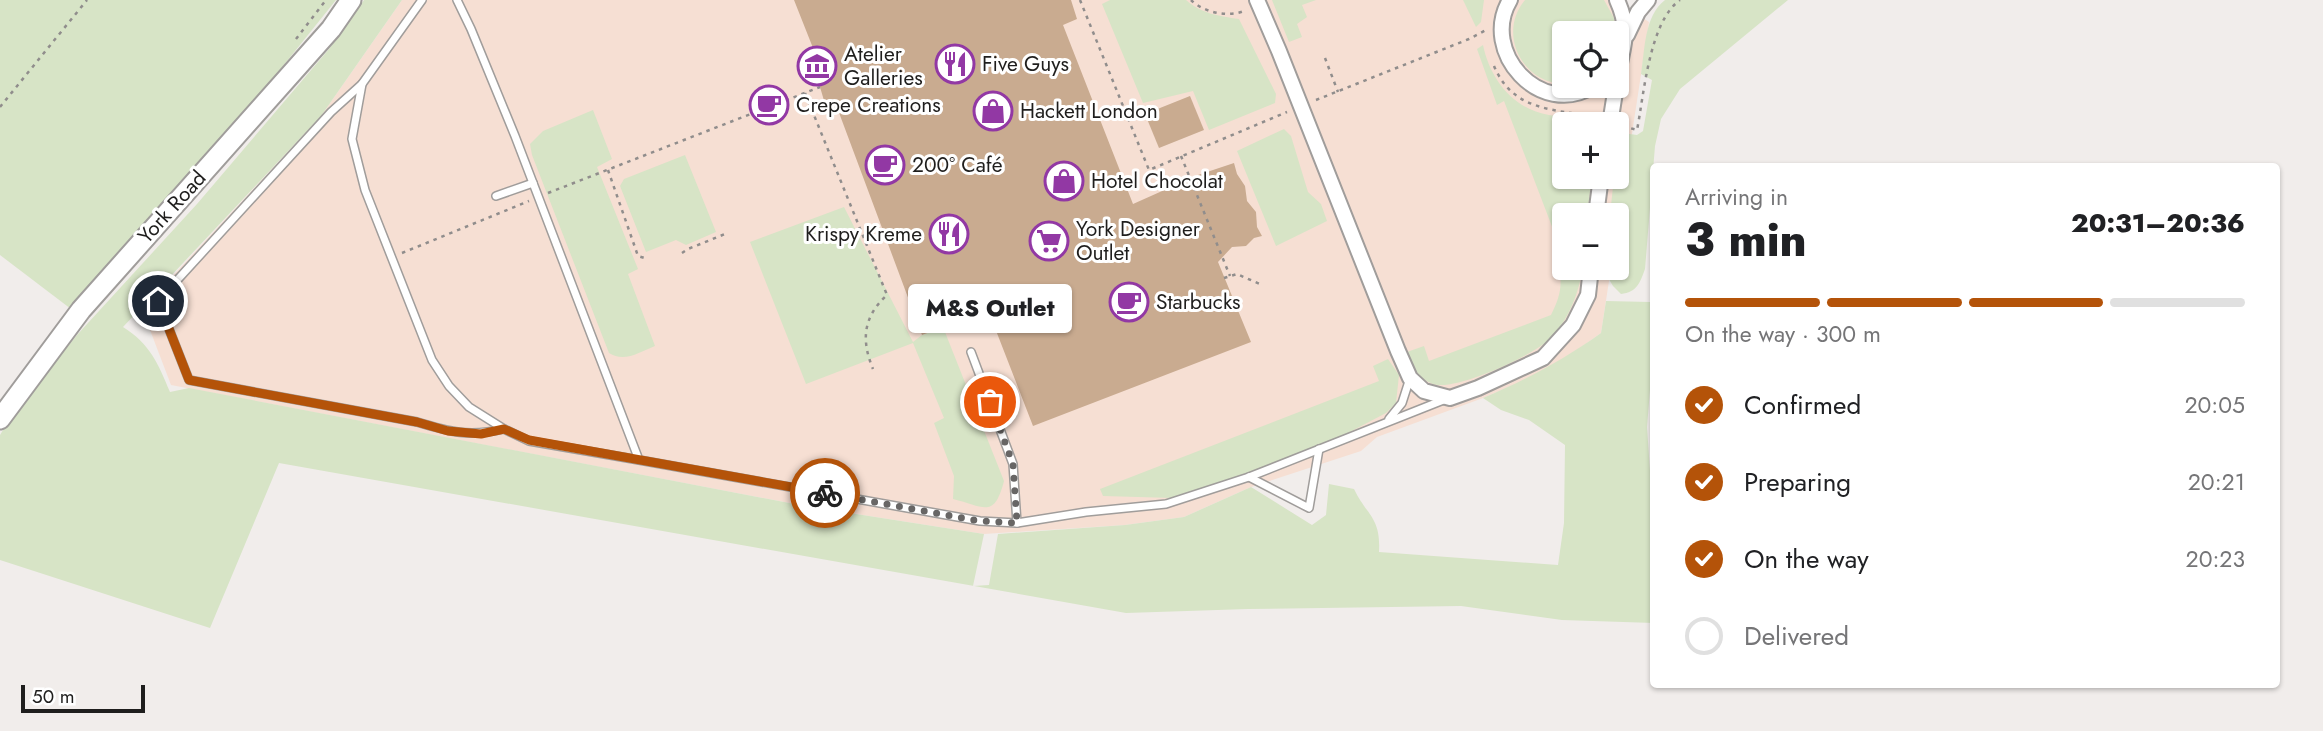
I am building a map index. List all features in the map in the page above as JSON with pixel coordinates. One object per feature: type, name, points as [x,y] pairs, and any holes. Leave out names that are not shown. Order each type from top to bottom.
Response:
[{"type":"main road","name":"York Road","points":[[0,419],[81,310],[331,29],[351,0]]},
{"type":"street","points":[[1510,0],[1502,24],[1503,46],[1511,66],[1527,82],[1552,93]]},
{"type":"street","points":[[1617,0],[1624,21]]},
{"type":"street","points":[[1629,30],[1648,0]]},
{"type":"street","points":[[1257,2],[1410,378],[1424,391],[1450,398],[1543,358],[1573,326],[1588,295],[1590,280]]},
{"type":"lane","points":[[422,0],[362,84],[331,112],[158,301],[189,380],[417,422],[448,431],[481,434],[504,429]]},
{"type":"lane","points":[[457,0],[476,40],[533,183],[639,460]]},
{"type":"lane","points":[[362,84],[352,139],[366,190],[432,360],[449,386],[469,407],[504,429],[529,440],[980,521],[1017,523],[1086,512],[1166,504],[1249,477],[1450,398]]},
{"type":"lane","points":[[496,197],[533,183]]},
{"type":"lane","points":[[971,352],[1013,464],[1017,523]]},
{"type":"lane","points":[[1386,422],[1402,403],[1410,378]]},
{"type":"lane","points":[[1249,477],[1309,508],[1319,449]]},
{"type":"path","points":[[0,107],[87,0]]},
{"type":"path","points":[[1080,0],[1149,170],[1486,30],[1488,41]]},
{"type":"path","points":[[1191,0],[1197,6],[1218,13],[1240,13],[1257,2]]},
{"type":"path","points":[[1629,128],[1637,130],[1649,63],[1660,26],[1673,5],[1680,0]]},
{"type":"path","points":[[1325,58],[1338,92]]},
{"type":"path","points":[[1492,61],[1507,88],[1532,105],[1554,112]]},
{"type":"path","points":[[392,257],[820,87]]},
{"type":"path","points":[[804,93],[887,295],[876,305],[866,329],[864,343],[873,369]]},
{"type":"path","points":[[1181,156],[1230,276]]},
{"type":"path","points":[[608,170],[638,256],[648,259]]},
{"type":"path","points":[[682,253],[725,234]]},
{"type":"path","points":[[1224,278],[1237,274],[1262,285]]},
{"type":"shaded area","points":[[402,0],[1616,0],[1649,22],[1629,153],[1629,112],[1552,112],[1552,189],[1624,189],[1621,203],[1552,203],[1552,280],[1609,280],[1601,333],[1566,358],[1528,379],[1377,437],[1361,451],[1251,487],[1184,517],[1125,525],[984,534],[805,506],[171,385],[142,309],[321,116]]},
{"type":"green space","points":[[0,0],[336,0],[263,91],[71,309],[0,255]]},
{"type":"green space","points":[[364,0],[402,0],[321,116],[123,327],[140,340],[152,355],[170,392],[189,388],[805,506],[984,534],[973,586],[279,463],[210,628],[0,560],[0,435],[12,415],[77,335],[197,204],[329,49]]},
{"type":"green space","points":[[1110,0],[1186,0],[1205,11],[1239,19],[1276,94],[1275,103],[1209,130],[1193,91],[1143,103],[1102,4]]},
{"type":"green space","points":[[1272,0],[1316,0],[1302,5],[1307,17],[1297,24],[1302,37],[1289,42]]},
{"type":"green space","points":[[1463,0],[1484,0],[1481,22],[1476,27]]},
{"type":"green space","points":[[1525,0],[1604,0],[1614,21],[1552,21],[1552,82],[1536,75],[1518,54],[1513,27]]},
{"type":"green space","points":[[1665,0],[1788,0],[1680,89],[1661,119],[1654,163],[1650,163],[1645,269],[1637,286],[1621,294],[1609,280],[1629,280],[1629,203],[1611,203],[1613,189],[1629,189],[1629,134],[1637,135],[1643,131],[1652,80],[1641,74],[1649,24]]},
{"type":"green space","points":[[1483,45],[1497,81],[1514,99],[1536,112],[1552,116],[1552,189],[1590,189],[1589,203],[1552,203],[1552,227],[1504,101],[1497,105],[1477,49]]},
{"type":"green space","points":[[593,110],[612,159],[597,167],[638,269],[628,274],[655,346],[626,357],[609,353],[530,144],[543,131]]},
{"type":"green space","points":[[1284,129],[1291,136],[1308,192],[1321,204],[1327,221],[1276,246],[1237,151]]},
{"type":"green space","points":[[685,155],[716,232],[686,245],[676,240],[646,252],[620,186],[624,179]]},
{"type":"green space","points":[[844,207],[913,342],[922,335],[943,327],[1004,481],[992,506],[981,507],[953,499],[954,476],[934,423],[944,418],[913,343],[806,384],[750,242]]},
{"type":"green space","points":[[1580,280],[1576,296],[1552,337],[1530,353],[1495,370],[1444,385],[1423,379],[1416,371],[1407,352],[1424,346],[1429,361],[1551,315],[1560,293],[1561,282]]},
{"type":"green space","points":[[1606,301],[1650,302],[1650,390],[1647,427],[1650,471],[1650,623],[1562,620],[1461,606],[1126,613],[973,586],[989,585],[998,534],[1125,525],[1184,517],[1251,487],[1312,525],[1326,515],[1329,484],[1354,489],[1378,531],[1379,552],[1558,565],[1564,523],[1565,445],[1529,420],[1501,410],[1483,398],[1544,369],[1601,333]]},
{"type":"green space","points":[[1388,359],[1399,375],[1396,403],[1386,413],[1346,434],[1256,470],[1173,498],[1103,496],[1100,489],[1379,381],[1373,366]]},
{"type":"building","name":"York Designer Outlet","points":[[794,0],[1071,0],[1077,19],[1063,25],[1133,204],[1198,175],[1234,163],[1245,186],[1247,201],[1256,212],[1257,227],[1262,236],[1254,238],[1246,246],[1232,247],[1218,262],[1251,342],[1033,426],[988,310],[922,335],[838,110],[828,114],[820,87],[803,52],[813,48]]},
{"type":"building","points":[[1190,96],[1204,130],[1159,148],[1145,114]]},
{"type":"way so far","points":[[825,493],[980,521],[1017,523],[1013,464],[990,402]]},
{"type":"place","name":"Five Guys","points":[[955,64]]},
{"type":"place","name":"Atelier Galleries","points":[[817,66]]},
{"type":"place","name":"Crepe Creations","points":[[769,105]]},
{"type":"place","name":"Hackett London","points":[[993,111]]},
{"type":"place","name":"200° Café","points":[[885,165]]},
{"type":"place","name":"Hotel Chocolat","points":[[1064,181]]},
{"type":"place","name":"Krispy Kreme","points":[[949,234]]},
{"type":"place","name":"York Designer Outlet","points":[[1049,241]]},
{"type":"place","name":"Starbucks","points":[[1129,302]]},
{"type":"place","name":"M&S Outlet","points":[[990,402]]},
{"type":"route","points":[[158,301],[189,380],[417,422],[448,431],[481,434],[504,429],[529,440],[825,493]]}]
